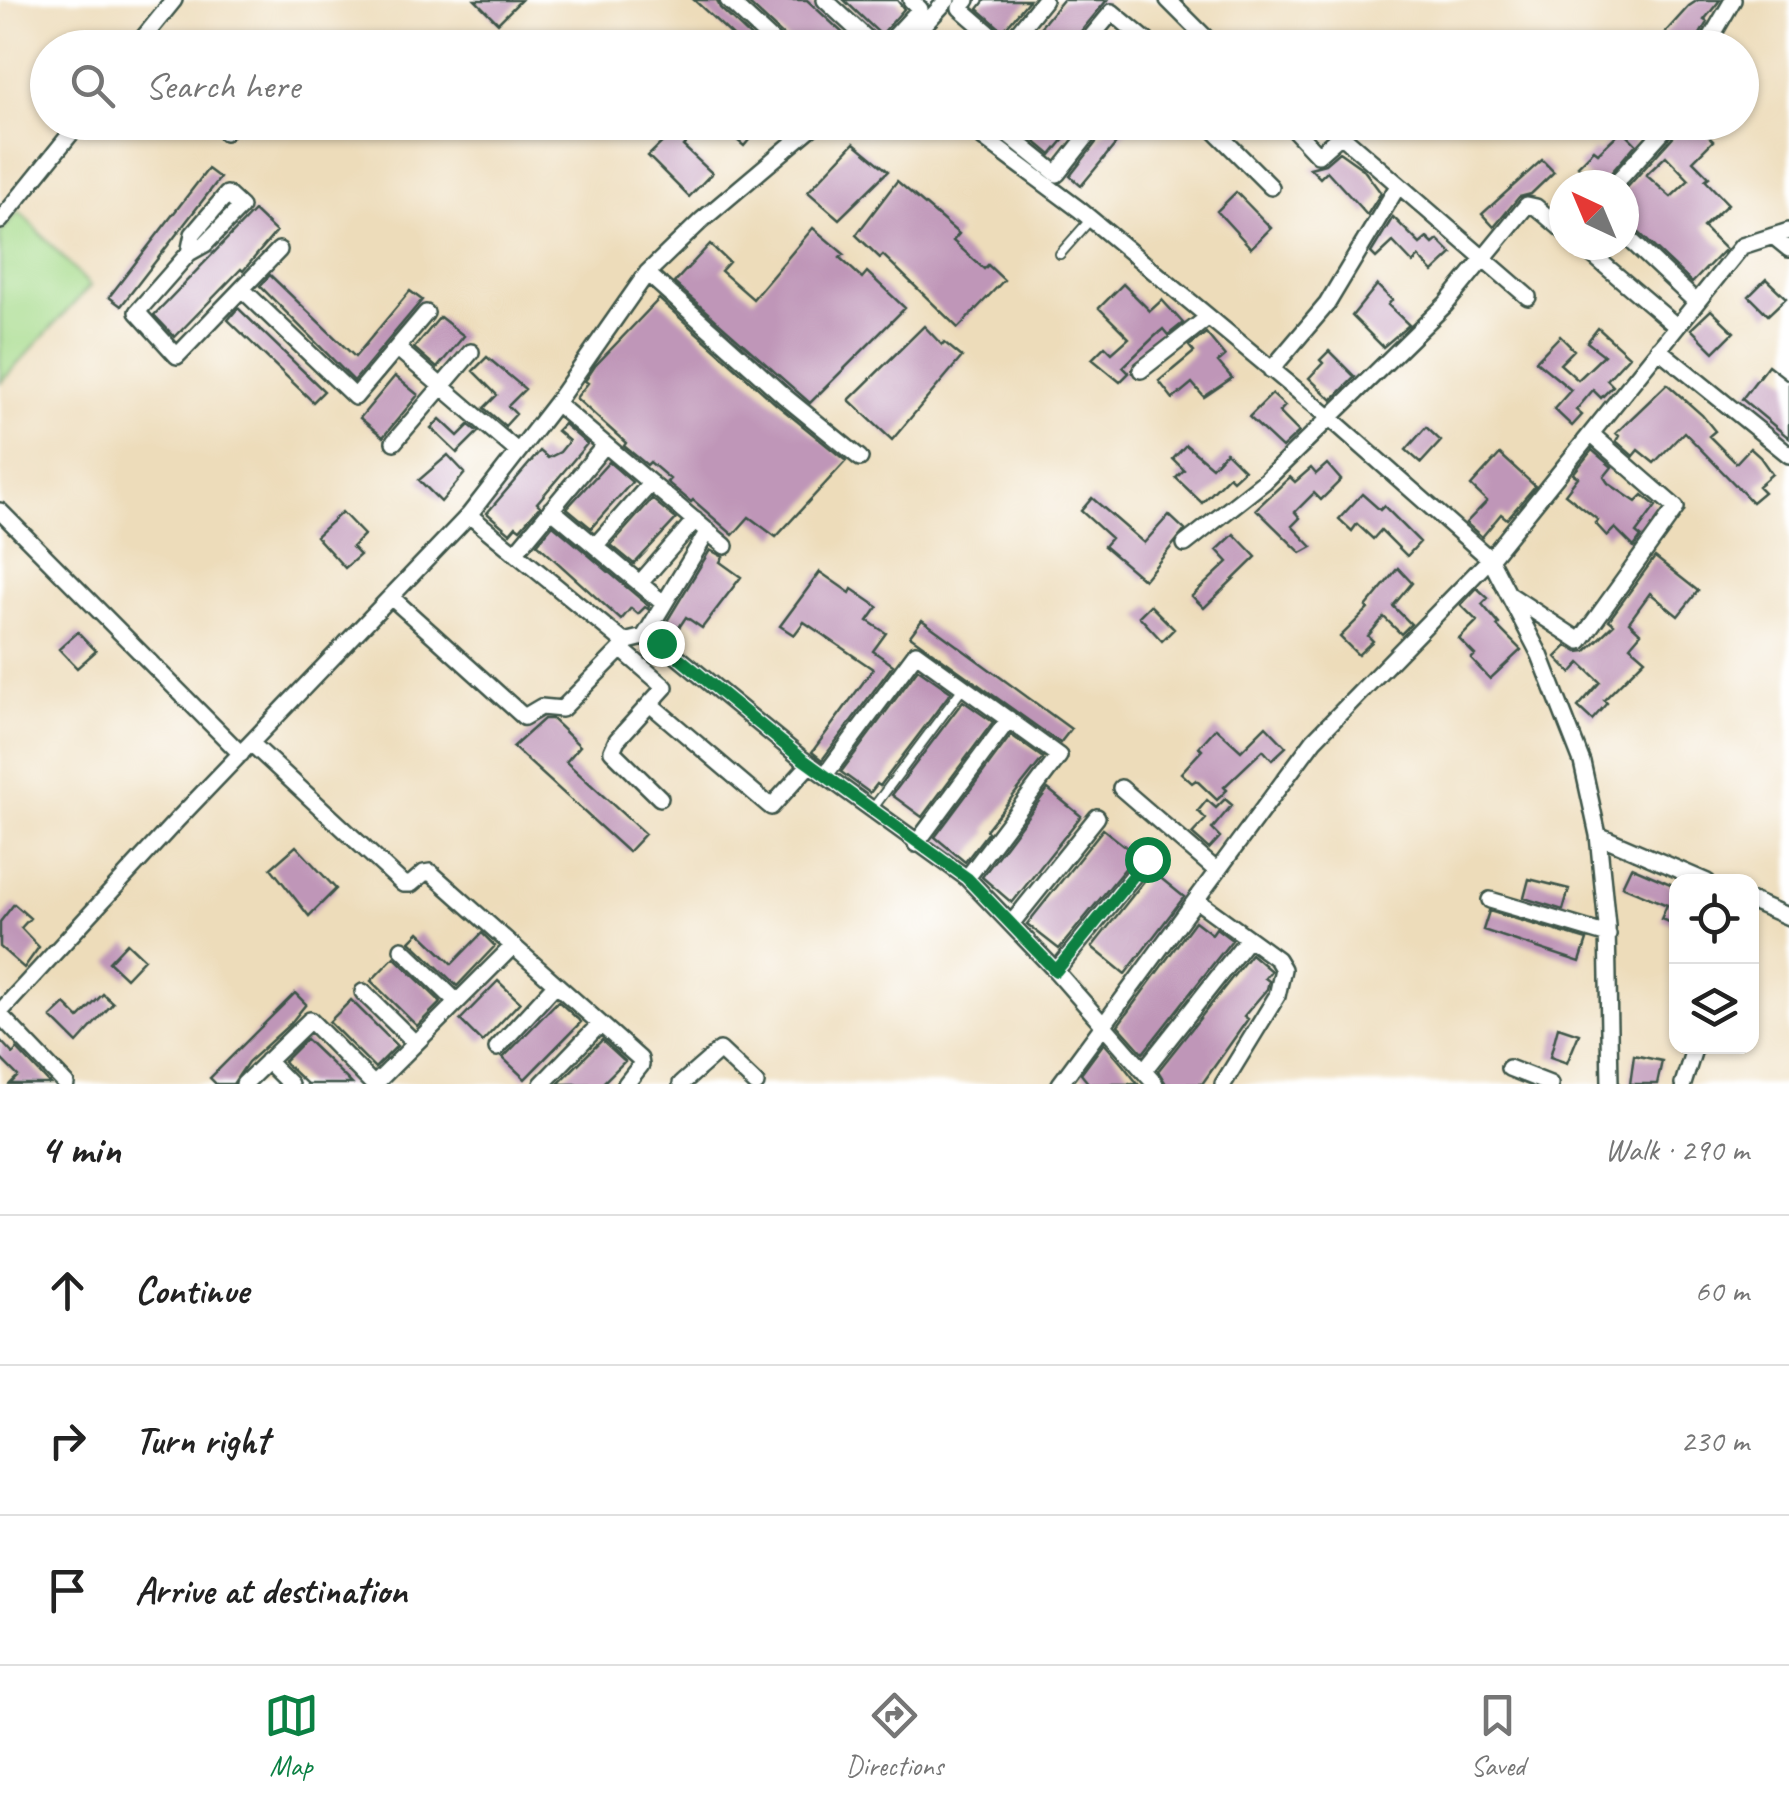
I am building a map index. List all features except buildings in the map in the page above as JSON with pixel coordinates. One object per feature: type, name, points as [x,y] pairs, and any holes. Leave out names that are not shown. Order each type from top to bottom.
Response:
[{"type":"street","points":[[151,30],[174,0]]},
{"type":"street","points":[[728,0],[760,30]]},
{"type":"street","points":[[898,30],[920,9],[911,0]]},
{"type":"street","points":[[920,30],[947,0]]},
{"type":"street","points":[[967,0],[960,8],[986,30]]},
{"type":"street","points":[[1020,30],[1044,0]]},
{"type":"street","points":[[1168,0],[1195,30]]},
{"type":"street","points":[[1716,30],[1733,0]]},
{"type":"street","points":[[824,4],[857,30]]},
{"type":"street","points":[[824,4],[849,30]]},
{"type":"street","points":[[1097,30],[1112,12],[1134,30]]},
{"type":"street","points":[[0,221],[65,140]]},
{"type":"street","points":[[66,1084],[0,1013],[469,515],[556,402],[647,273],[702,220],[797,140]]},
{"type":"street","points":[[986,140],[1091,219],[1490,559],[1540,654],[1582,762],[1598,835],[1608,935],[1610,1084]]},
{"type":"street","points":[[999,150],[1007,140]]},
{"type":"street","points":[[1015,140],[1057,174],[1084,140]]},
{"type":"street","points":[[1224,140],[1271,187]]},
{"type":"street","points":[[1304,140],[1318,154],[1335,140]]},
{"type":"street","points":[[1347,140],[1528,297]]},
{"type":"street","points":[[1628,170],[1655,140]]},
{"type":"street","points":[[1271,370],[1327,304],[1398,186]]},
{"type":"street","points":[[1185,544],[1265,481],[1446,304],[1527,205],[1536,206],[1549,218]]},
{"type":"street","points":[[1069,1080],[1314,740],[1490,559],[1742,246],[1781,234],[1789,250]]},
{"type":"street","points":[[1639,248],[1695,301]]},
{"type":"street","points":[[188,253],[137,312],[177,356],[280,250]]},
{"type":"street","points":[[1599,260],[1676,326]]},
{"type":"street","points":[[647,273],[784,396],[860,458]]},
{"type":"street","points":[[242,289],[356,397],[426,313]]},
{"type":"street","points":[[1141,370],[1207,318]]},
{"type":"street","points":[[398,349],[518,452]]},
{"type":"street","points":[[1658,349],[1789,455]]},
{"type":"street","points":[[394,442],[471,352]]},
{"type":"street","points":[[556,402],[725,546]]},
{"type":"street","points":[[1508,594],[1580,641],[1676,508],[1590,434]]},
{"type":"street","points":[[515,553],[605,445]]},
{"type":"street","points":[[596,546],[651,483]]},
{"type":"street","points":[[551,509],[663,603]]},
{"type":"street","points":[[0,512],[246,749],[403,884],[411,884],[424,872],[430,872],[640,1059],[641,1066],[626,1084]]},
{"type":"street","points":[[469,515],[624,646],[665,687],[617,740],[612,752],[660,798]]},
{"type":"street","points":[[640,583],[694,520]]},
{"type":"street","points":[[391,597],[524,718],[541,707],[562,709],[624,646],[644,637],[708,531]]},
{"type":"street","points":[[644,637],[661,643],[810,764],[967,878],[1056,971],[1155,1084]]},
{"type":"street","points":[[825,775],[911,649],[1059,756],[967,878]]},
{"type":"street","points":[[650,704],[772,807],[810,764]]},
{"type":"street","points":[[916,844],[1009,720]]},
{"type":"street","points":[[1122,788],[1218,871]]},
{"type":"street","points":[[1011,924],[1097,817]]},
{"type":"street","points":[[1598,835],[1688,874]]},
{"type":"street","points":[[1056,971],[1147,859]]},
{"type":"street","points":[[1196,900],[1277,960],[1283,969],[1277,996],[1223,1084]]},
{"type":"street","points":[[1490,900],[1608,935]]},
{"type":"street","points":[[1759,903],[1789,917]]},
{"type":"street","points":[[1145,1069],[1248,939]]},
{"type":"street","points":[[244,1084],[310,1020],[374,1084],[512,946]]},
{"type":"street","points":[[402,949],[457,1002]]},
{"type":"street","points":[[497,1048],[556,984]]},
{"type":"street","points":[[364,992],[416,1044]]},
{"type":"street","points":[[542,1084],[600,1024]]},
{"type":"street","points":[[681,1084],[720,1050],[756,1084]]},
{"type":"street","points":[[1683,1084],[1693,1054]]},
{"type":"street","points":[[268,1061],[290,1084]]},
{"type":"street","points":[[1508,1068],[1550,1084]]},
{"type":"lane","points":[[1060,254],[1091,219]]},
{"type":"lane","points":[[873,808],[964,688]]},
{"type":"green space","points":[[19,211],[90,286],[0,383],[0,233]]},
{"type":"route","points":[[661,643],[801,758],[967,878],[1056,971],[1147,859]]}]
